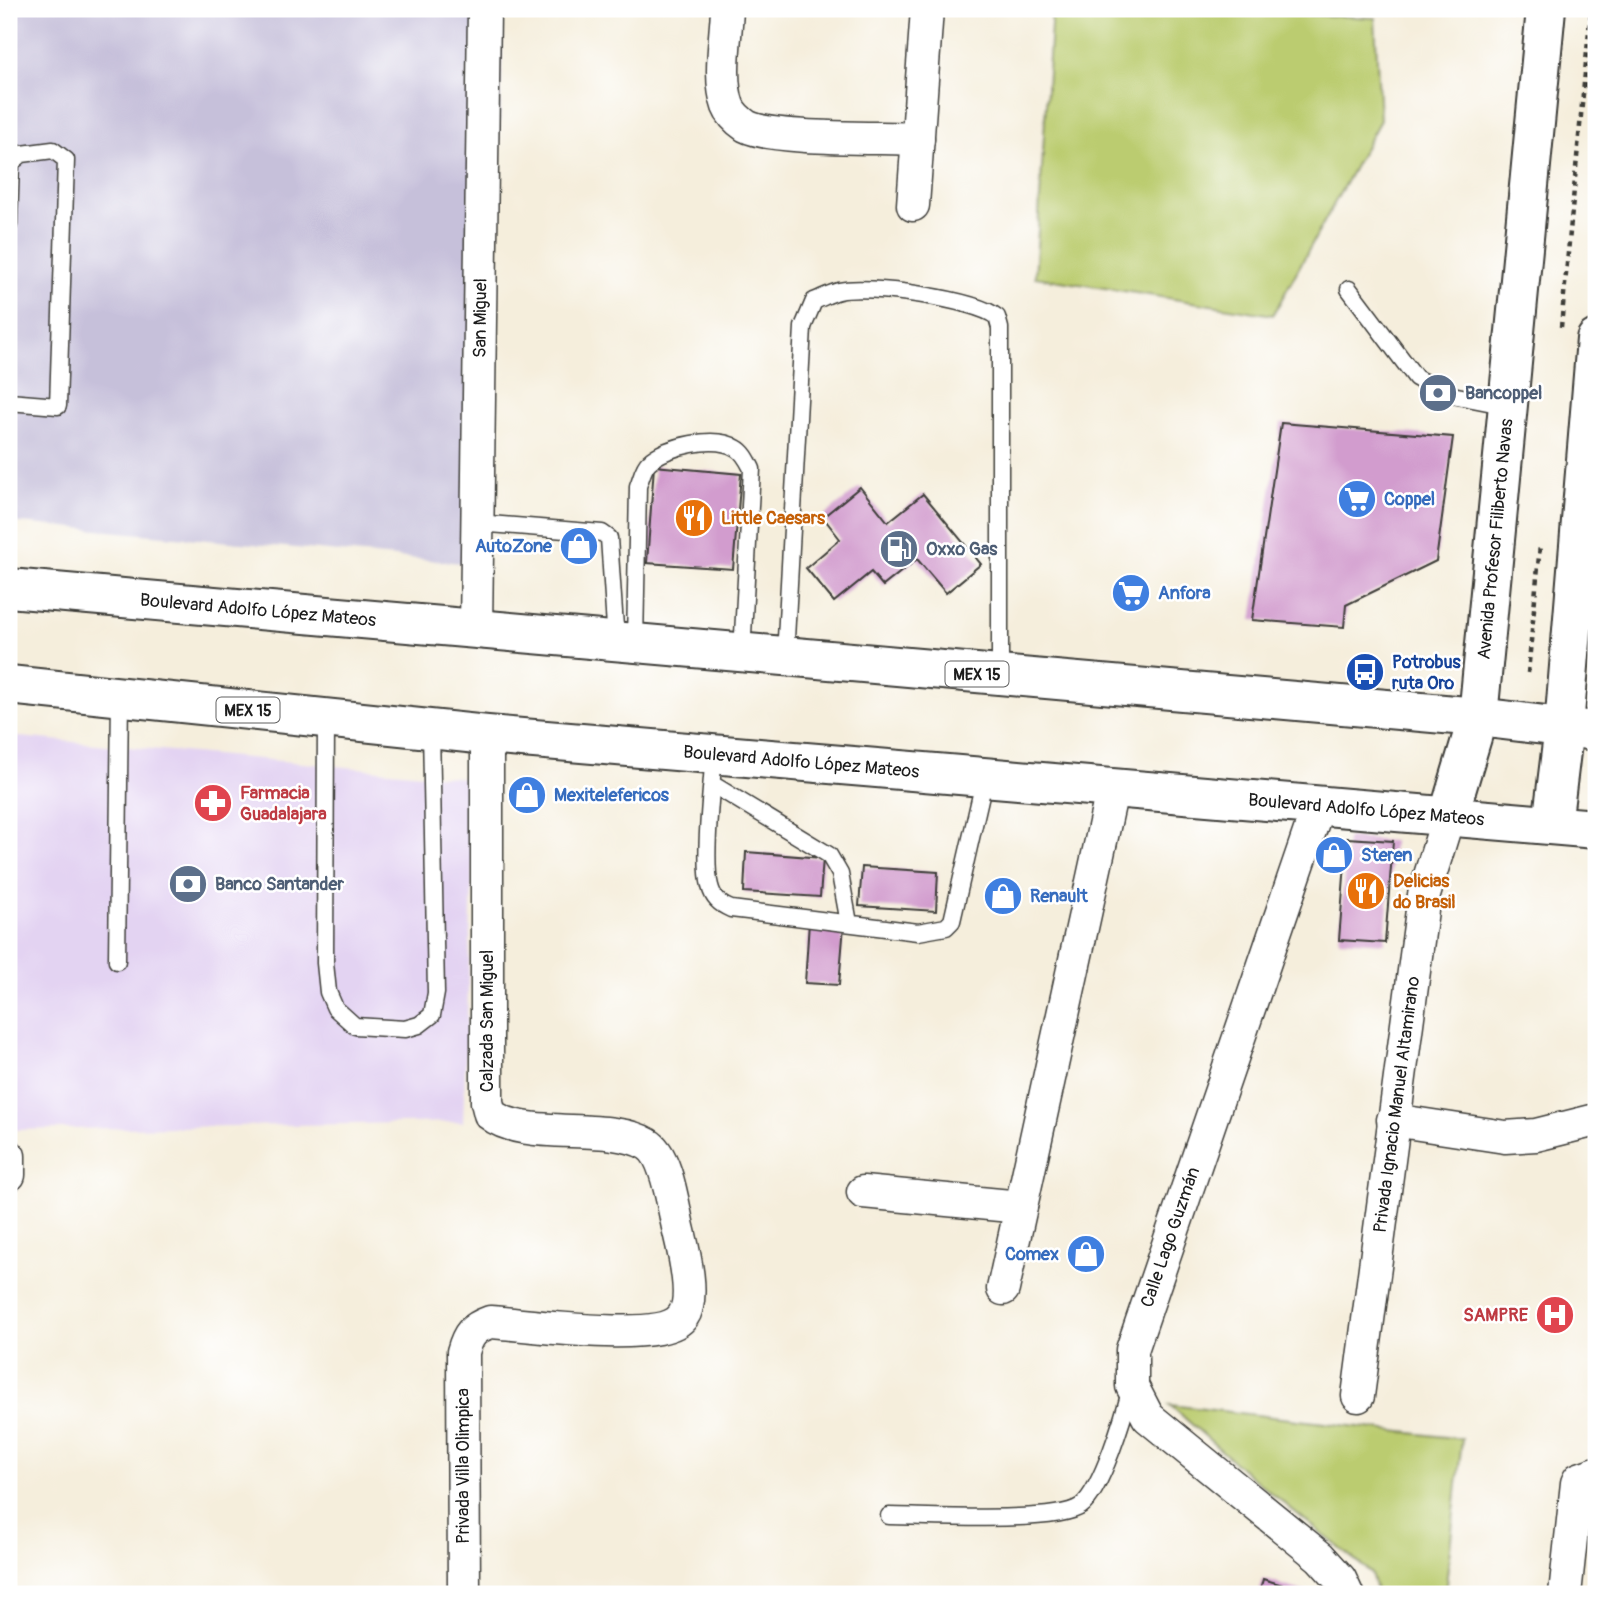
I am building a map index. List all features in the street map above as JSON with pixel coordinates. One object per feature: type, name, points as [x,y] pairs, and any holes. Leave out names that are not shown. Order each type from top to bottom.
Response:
[{"type":"main road","name":"Avenida Profesor Filiberto Navas","points":[[1449,814],[1478,717],[1546,9]]},
{"type":"main road","points":[[1552,825],[1580,729],[1596,339]]},
{"type":"main road","name":"Boulevard Adolfo López Mateos","points":[[9,588],[1478,717],[1580,729]]},
{"type":"main road","name":"Boulevard Adolfo López Mateos","points":[[9,685],[487,735],[713,769],[986,775],[1596,829]]},
{"type":"street","name":"San Miguel","points":[[476,630],[484,9]]},
{"type":"street","points":[[727,9],[724,81],[727,104],[732,114],[747,126],[771,133],[918,139]]},
{"type":"street","points":[[913,205],[927,9]]},
{"type":"street","name":"Calzada San Miguel","points":[[467,1338],[475,1327],[490,1322],[642,1333],[673,1325],[683,1316],[686,1306],[687,1268],[666,1175],[654,1151],[647,1144],[628,1138],[512,1124],[490,1114],[487,1101],[487,735]]},
{"type":"street","points":[[1003,1289],[1113,786]]},
{"type":"street","name":"Calle Lago Guzmán","points":[[1319,804],[1132,1350],[1132,1386],[1148,1417],[1320,1557],[1340,1579],[1348,1594]]},
{"type":"street","name":"Privada Ignacio Manuel Altamirano","points":[[1358,1396],[1424,895],[1449,814]]},
{"type":"street","points":[[1393,1120],[1505,1137],[1536,1135],[1596,1120]]},
{"type":"street","points":[[9,1156],[9,1175]]},
{"type":"street","points":[[863,1192],[1021,1207]]},
{"type":"street","name":"Privada Villa Olimpica","points":[[464,1594],[463,1352],[467,1338]]},
{"type":"street","points":[[1564,1594],[1588,1476]]},
{"type":"lane","points":[[9,225],[11,163],[23,153],[53,150],[66,160],[58,406],[9,402]]},
{"type":"lane","points":[[785,657],[803,327],[814,302],[839,291],[865,289],[952,300],[981,307],[996,317],[1000,328],[1000,676]]},
{"type":"lane","points":[[1349,289],[1416,378],[1447,394],[1508,406]]},
{"type":"lane","points":[[626,643],[638,486],[646,463],[671,447],[702,443],[733,446],[743,452],[752,469],[742,653]]},
{"type":"lane","points":[[477,523],[602,533],[609,538],[626,643]]},
{"type":"lane","points":[[117,961],[120,695]]},
{"type":"lane","points":[[326,719],[325,963],[328,992],[335,1008],[355,1026],[405,1029],[419,1025],[432,1016],[436,993],[431,729]]},
{"type":"lane","points":[[713,769],[708,875],[715,899],[731,909],[918,932],[946,927],[952,921],[986,775]]},
{"type":"lane","points":[[713,769],[830,855],[840,874],[849,923]]},
{"type":"lane","points":[[889,1516],[1042,1516],[1069,1512],[1082,1505],[1119,1432],[1132,1386]]},
{"type":"shaded area","points":[[9,9],[504,9],[484,565],[9,522]]},
{"type":"shaded area","points":[[9,736],[476,779],[463,1122],[9,1130]]},
{"type":"green space","points":[[1052,9],[1196,9],[1375,18],[1380,120],[1273,315],[1035,277]]},
{"type":"green space","points":[[1170,1405],[1462,1439],[1445,1594],[1377,1594],[1371,1573],[1249,1475]]},
{"type":"building","name":"Coppel","points":[[1281,423],[1453,437],[1436,561],[1346,605],[1344,627],[1252,620]]},
{"type":"building","name":"Little Caesars","points":[[654,466],[741,474],[733,569],[647,563]]},
{"type":"building","name":"Oxxo Gas","points":[[860,487],[888,522],[923,494],[981,564],[946,593],[917,559],[883,586],[871,572],[834,602],[806,568],[840,539],[823,517]]},
{"type":"building","name":"Delicias do Brasil","points":[[1347,838],[1393,841],[1385,943],[1339,940]]},
{"type":"building","points":[[746,852],[823,858],[820,897],[744,892]]},
{"type":"building","points":[[862,867],[938,872],[936,911],[859,906]]},
{"type":"building","points":[[809,922],[844,925],[839,985],[805,983]]},
{"type":"building","points":[[1263,1579],[1312,1594],[1259,1594]]},
{"type":"place","name":"Bancoppel","points":[[1438,393]]},
{"type":"place","name":"Coppel","points":[[1357,499]]},
{"type":"place","name":"Little Caesars","points":[[694,518]]},
{"type":"place","name":"AutoZone","points":[[579,546]]},
{"type":"place","name":"Oxxo Gas","points":[[899,549]]},
{"type":"place","name":"Anfora","points":[[1131,593]]},
{"type":"place","name":"Potrobus ruta Oro","points":[[1365,672]]},
{"type":"place","name":"Mexitelefericos","points":[[527,795]]},
{"type":"place","name":"Farmacia Guadalajara","points":[[213,803]]},
{"type":"place","name":"Steren","points":[[1334,855]]},
{"type":"place","name":"Banco Santander","points":[[188,884]]},
{"type":"place","name":"Delicias do Brasil","points":[[1366,891]]},
{"type":"place","name":"Renault","points":[[1003,896]]},
{"type":"place","name":"Comex","points":[[1086,1254]]},
{"type":"place","name":"SAMPRE","points":[[1555,1315]]}]
